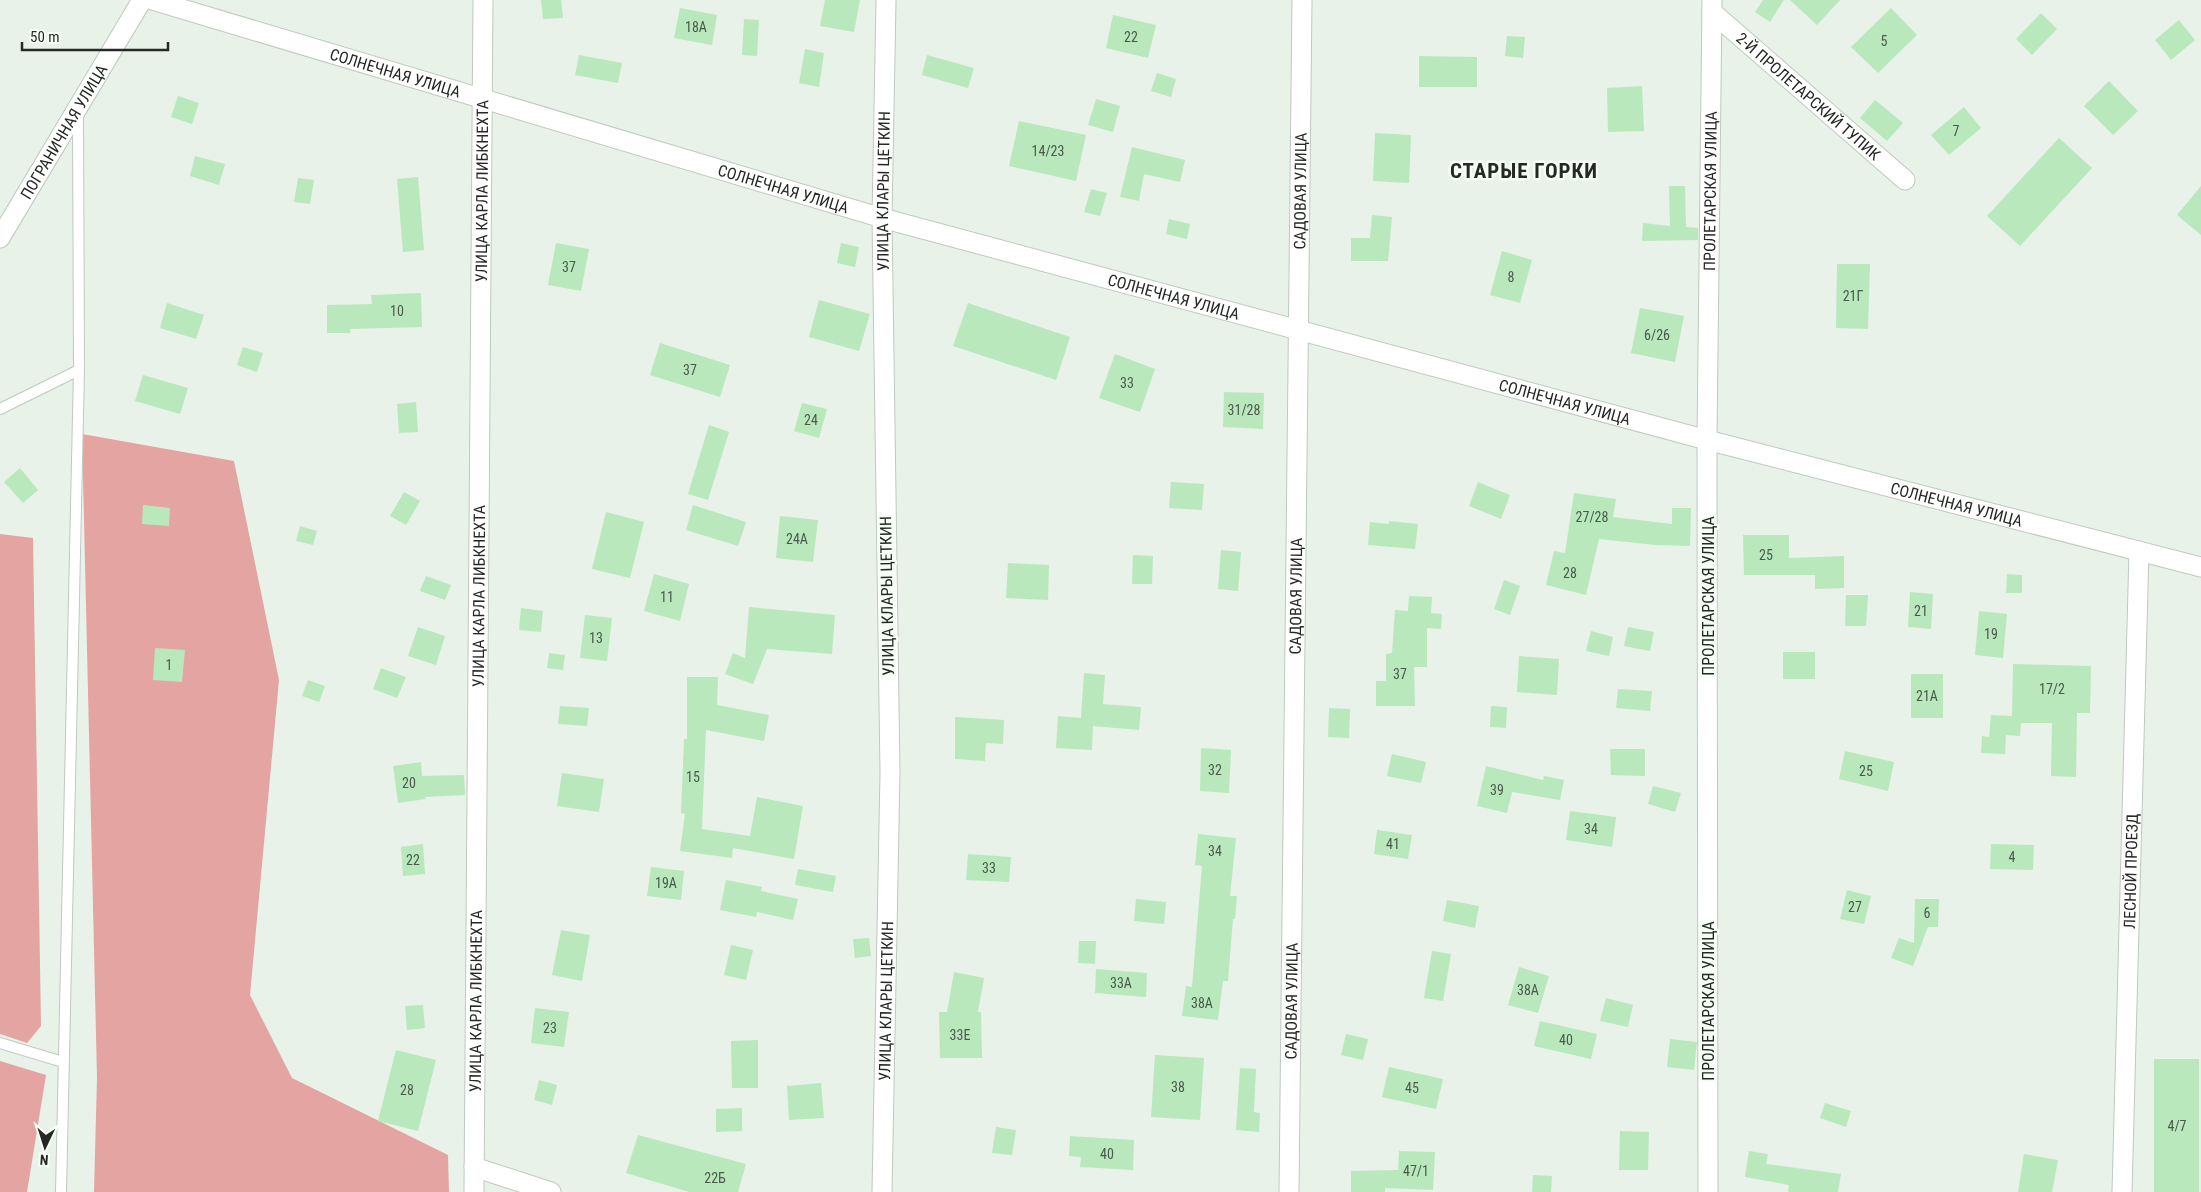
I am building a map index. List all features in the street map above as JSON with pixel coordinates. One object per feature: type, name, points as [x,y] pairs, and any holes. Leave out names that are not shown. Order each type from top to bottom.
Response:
[{"type":"street","name":"ПОГРАНИЧНАЯ УЛИЦА","points":[[0,238],[142,0]]},
{"type":"street","name":"СОЛНЕЧНАЯ УЛИЦА","points":[[152,0],[882,218],[1707,440],[2201,567]]},
{"type":"street","name":"УЛИЦА КАРЛА ЛИБКНЕХТА","points":[[474,1192],[482,0]]},
{"type":"street","name":"УЛИЦА КЛАРЫ ЦЕТКИН","points":[[882,1192],[890,773],[882,218],[886,0]]},
{"type":"street","name":"САДОВАЯ УЛИЦА","points":[[1289,1192],[1300,329],[1302,0]]},
{"type":"street","name":"2-Й ПРОЛЕТАРСКИЙ ТУПИК","points":[[1712,6],[1905,180]]},
{"type":"street","name":"ПРОЛЕТАРСКАЯ УЛИЦА","points":[[1708,1192],[1707,440],[1712,6]]},
{"type":"street","name":"ЛЕСНОЙ ПРОЕЗД","points":[[2122,1192],[2138,550]]},
{"type":"street","points":[[474,1167],[551,1192]]},
{"type":"lane","points":[[60,1192],[79,370],[78,107]]},
{"type":"lane","points":[[0,409],[79,370]]},
{"type":"lane","points":[[0,1043],[64,1062]]},
{"type":"shaded area","points":[[82,434],[234,461],[279,680],[250,995],[292,1078],[448,1155],[449,1192],[94,1192],[97,1078]]},
{"type":"shaded area","points":[[0,534],[33,538],[41,1026],[27,1043],[0,1034]]},
{"type":"shaded area","points":[[0,1061],[46,1075],[27,1192],[0,1192]]},
{"type":"building","points":[[541,0],[561,0],[563,18],[543,19]]},
{"type":"building","points":[[825,0],[860,0],[854,32],[820,26]]},
{"type":"building","points":[[1763,0],[1784,0],[1770,22],[1755,12]]},
{"type":"building","points":[[1790,0],[1840,0],[1817,25]]},
{"type":"building","points":[[680,8],[717,15],[712,45],[674,38]]},
{"type":"building","points":[[1891,8],[1917,35],[1878,73],[1851,47]]},
{"type":"building","points":[[2041,13],[2057,29],[2032,55],[2016,39]]},
{"type":"building","points":[[1113,15],[1156,25],[1148,58],[1106,48]]},
{"type":"building","points":[[744,19],[759,20],[757,56],[742,55]]},
{"type":"building","points":[[2179,20],[2195,40],[2171,60],[2155,40]]},
{"type":"building","points":[[1507,36],[1525,37],[1523,58],[1505,56]]},
{"type":"building","points":[[805,49],[824,53],[819,87],[799,83]]},
{"type":"building","points":[[579,55],[622,63],[618,83],[575,75]]},
{"type":"building","points":[[927,55],[974,68],[968,88],[922,75]]},
{"type":"building","points":[[1419,56],[1477,57],[1477,87],[1419,87]]},
{"type":"building","points":[[1157,73],[1176,79],[1171,97],[1151,91]]},
{"type":"building","points":[[2109,81],[2138,111],[2113,135],[2084,106]]},
{"type":"building","points":[[1642,86],[1644,131],[1608,132],[1607,88]]},
{"type":"building","points":[[178,96],[199,103],[192,124],[171,117]]},
{"type":"building","points":[[1096,99],[1120,106],[1113,132],[1088,125]]},
{"type":"building","points":[[1875,100],[1903,123],[1887,141],[1860,118]]},
{"type":"building","points":[[1964,107],[1981,128],[1949,155],[1931,135]]},
{"type":"building","points":[[1019,121],[1086,135],[1076,181],[1009,166]]},
{"type":"building","points":[[1375,133],[1411,135],[1409,183],[1373,181]]},
{"type":"building","points":[[2059,138],[2092,168],[2020,246],[1987,216]]},
{"type":"building","points":[[1132,147],[1185,160],[1180,182],[1144,174],[1139,201],[1120,197]]},
{"type":"building","points":[[195,156],[225,164],[219,185],[190,176]]},
{"type":"building","points":[[418,177],[424,250],[403,252],[397,179]]},
{"type":"building","points":[[298,178],[314,180],[310,204],[294,202]]},
{"type":"building","points":[[1669,186],[1685,186],[1686,227],[1698,228],[1698,240],[1642,241],[1643,223],[1670,226]]},
{"type":"building","points":[[2201,186],[2201,235],[2177,215]]},
{"type":"building","points":[[1091,189],[1107,193],[1100,216],[1084,212]]},
{"type":"building","points":[[1372,215],[1392,217],[1388,261],[1351,261],[1351,238],[1370,238]]},
{"type":"building","points":[[1169,219],[1190,224],[1187,239],[1166,234]]},
{"type":"building","points":[[556,243],[589,249],[581,291],[548,285]]},
{"type":"building","points":[[841,243],[859,247],[855,267],[837,263]]},
{"type":"building","points":[[1502,251],[1532,260],[1520,303],[1490,295]]},
{"type":"building","points":[[1837,264],[1870,264],[1868,329],[1836,328]]},
{"type":"building","points":[[421,293],[422,327],[350,329],[350,333],[327,333],[327,305],[372,304],[371,295]]},
{"type":"building","points":[[819,300],[870,314],[859,351],[809,337]]},
{"type":"building","points":[[167,303],[204,315],[196,339],[160,328]]},
{"type":"building","points":[[968,303],[1070,337],[1056,380],[953,346]]},
{"type":"building","points":[[1640,308],[1684,316],[1675,362],[1631,353]]},
{"type":"building","points":[[660,343],[730,365],[720,397],[650,375]]},
{"type":"building","points":[[243,347],[263,353],[257,372],[237,365]]},
{"type":"building","points":[[1115,354],[1155,369],[1140,412],[1099,398]]},
{"type":"building","points":[[143,375],[188,388],[180,414],[135,401]]},
{"type":"building","points":[[1224,392],[1264,393],[1263,429],[1223,427]]},
{"type":"building","points":[[416,402],[418,432],[399,433],[397,404]]},
{"type":"building","points":[[802,403],[827,409],[819,438],[794,431]]},
{"type":"building","points":[[709,425],[729,432],[708,500],[688,494]]},
{"type":"building","points":[[20,468],[38,490],[23,503],[4,482]]},
{"type":"building","points":[[1171,482],[1204,484],[1202,510],[1169,508]]},
{"type":"building","points":[[1478,482],[1510,495],[1501,519],[1469,506]]},
{"type":"building","points":[[404,492],[420,501],[406,525],[390,516]]},
{"type":"building","points":[[1574,493],[1616,499],[1613,517],[1672,524],[1672,508],[1691,508],[1690,546],[1655,545],[1599,539],[1586,595],[1546,585],[1554,551],[1565,553]]},
{"type":"building","points":[[143,505],[170,508],[169,526],[142,524]]},
{"type":"building","points":[[693,505],[746,522],[738,546],[686,530]]},
{"type":"building","points":[[606,512],[644,522],[630,578],[592,569]]},
{"type":"building","points":[[780,516],[818,520],[813,562],[776,558]]},
{"type":"building","points":[[1389,521],[1418,524],[1415,549],[1368,545],[1370,522],[1389,524]]},
{"type":"building","points":[[300,526],[317,531],[313,545],[296,541]]},
{"type":"building","points":[[1743,535],[1789,535],[1789,558],[1844,556],[1844,588],[1815,589],[1815,575],[1744,575]]},
{"type":"building","points":[[1221,550],[1241,552],[1238,591],[1218,589]]},
{"type":"building","points":[[1133,555],[1153,556],[1152,584],[1132,584]]},
{"type":"building","points":[[1008,563],[1049,565],[1048,600],[1006,598]]},
{"type":"building","points":[[654,574],[689,584],[680,621],[644,611]]},
{"type":"building","points":[[2007,574],[2022,575],[2022,593],[2006,593]]},
{"type":"building","points":[[426,576],[451,585],[445,600],[420,591]]},
{"type":"building","points":[[1504,580],[1520,586],[1510,615],[1494,609]]},
{"type":"building","points":[[1910,592],[1933,594],[1931,629],[1908,627]]},
{"type":"building","points":[[1846,595],[1868,595],[1866,626],[1845,626]]},
{"type":"building","points":[[1409,596],[1432,597],[1431,613],[1442,614],[1441,629],[1427,628],[1427,667],[1414,667],[1415,706],[1376,706],[1376,681],[1386,681],[1386,654],[1392,653],[1395,610],[1408,611]]},
{"type":"building","points":[[749,607],[835,615],[832,654],[767,649],[753,684],[725,674],[733,653],[745,658]]},
{"type":"building","points":[[521,608],[543,611],[541,632],[519,630]]},
{"type":"building","points":[[1979,611],[2007,614],[2003,658],[1975,655]]},
{"type":"building","points":[[585,615],[612,618],[607,661],[580,658]]},
{"type":"building","points":[[418,627],[445,636],[436,665],[408,656]]},
{"type":"building","points":[[1628,627],[1654,632],[1650,651],[1624,646]]},
{"type":"building","points":[[1591,631],[1613,637],[1609,656],[1586,651]]},
{"type":"building","points":[[155,648],[185,650],[182,682],[153,680]]},
{"type":"building","points":[[1783,652],[1815,652],[1815,679],[1783,679]]},
{"type":"building","points":[[549,653],[565,655],[563,670],[547,668]]},
{"type":"building","points":[[1519,656],[1559,659],[1557,695],[1517,692]]},
{"type":"building","points":[[2013,664],[2091,666],[2090,713],[2077,713],[2076,777],[2051,776],[2052,723],[2021,723],[2020,736],[2006,735],[2005,754],[1981,753],[1982,736],[1989,737],[1991,715],[2012,716]]},
{"type":"building","points":[[381,668],[406,677],[397,698],[373,689]]},
{"type":"building","points":[[1084,673],[1105,675],[1103,704],[1141,707],[1139,730],[1093,726],[1092,750],[1056,748],[1058,716],[1081,718]]},
{"type":"building","points":[[1911,674],[1943,674],[1943,718],[1911,718]]},
{"type":"building","points":[[687,677],[718,677],[717,705],[769,715],[764,741],[706,730],[702,829],[750,836],[757,797],[803,806],[794,859],[733,848],[732,858],[680,851],[685,814],[681,813],[684,739],[687,739]]},
{"type":"building","points":[[308,680],[325,686],[319,702],[302,696]]},
{"type":"building","points":[[1618,689],[1652,691],[1650,711],[1616,708]]},
{"type":"building","points":[[560,706],[589,708],[587,726],[558,724]]},
{"type":"building","points":[[1491,706],[1507,707],[1506,728],[1490,727]]},
{"type":"building","points":[[1329,708],[1350,709],[1349,738],[1328,737]]},
{"type":"building","points":[[955,717],[1004,720],[1003,744],[986,743],[985,761],[955,759]]},
{"type":"building","points":[[1201,748],[1231,750],[1229,793],[1200,791]]},
{"type":"building","points":[[1610,749],[1645,749],[1645,776],[1611,775]]},
{"type":"building","points":[[1845,751],[1894,762],[1888,791],[1839,779]]},
{"type":"building","points":[[1392,754],[1426,762],[1421,783],[1387,776]]},
{"type":"building","points":[[421,762],[422,776],[464,775],[465,795],[425,797],[426,799],[398,803],[393,766]]},
{"type":"building","points":[[1486,766],[1543,780],[1544,776],[1564,780],[1560,800],[1512,792],[1507,813],[1477,806]]},
{"type":"building","points":[[562,773],[604,779],[599,812],[557,806]]},
{"type":"building","points":[[1653,786],[1681,793],[1675,812],[1648,804]]},
{"type":"building","points":[[1570,811],[1616,817],[1612,847],[1566,840]]},
{"type":"building","points":[[1377,830],[1412,835],[1408,859],[1374,854]]},
{"type":"building","points":[[1198,834],[1236,838],[1230,896],[1237,896],[1235,919],[1233,919],[1228,981],[1223,981],[1218,1020],[1182,1016],[1186,986],[1192,987],[1202,866],[1195,865]]},
{"type":"building","points":[[423,844],[425,874],[403,876],[401,847]]},
{"type":"building","points":[[1991,844],[2034,845],[2033,870],[1990,869]]},
{"type":"building","points":[[968,854],[1011,857],[1009,882],[966,880]]},
{"type":"building","points":[[651,867],[684,871],[681,900],[647,896]]},
{"type":"building","points":[[798,869],[836,876],[833,892],[795,885]]},
{"type":"building","points":[[726,880],[762,887],[761,891],[798,899],[793,920],[757,912],[756,917],[720,910]]},
{"type":"building","points":[[1847,890],[1871,896],[1864,924],[1840,919]]},
{"type":"building","points":[[1136,899],[1166,902],[1164,924],[1134,921]]},
{"type":"building","points":[[1915,899],[1939,899],[1938,927],[1928,927],[1913,966],[1891,958],[1899,938],[1914,943]]},
{"type":"building","points":[[1447,900],[1479,906],[1475,928],[1443,921]]},
{"type":"building","points":[[561,930],[590,935],[582,981],[552,975]]},
{"type":"building","points":[[869,938],[871,956],[855,958],[853,939]]},
{"type":"building","points":[[1079,941],[1096,941],[1095,964],[1078,963]]},
{"type":"building","points":[[731,945],[753,950],[746,980],[724,975]]},
{"type":"building","points":[[1432,951],[1451,954],[1443,1001],[1424,998]]},
{"type":"building","points":[[1519,967],[1549,976],[1538,1013],[1508,1005]]},
{"type":"building","points":[[1096,969],[1147,973],[1146,997],[1095,993]]},
{"type":"building","points":[[954,972],[984,978],[978,1012],[981,1012],[982,1058],[940,1058],[939,1012],[947,1012]]},
{"type":"building","points":[[1606,998],[1633,1005],[1628,1027],[1600,1021]]},
{"type":"building","points":[[423,1005],[425,1028],[407,1030],[405,1006]]},
{"type":"building","points":[[535,1008],[569,1012],[564,1047],[531,1043]]},
{"type":"building","points":[[1540,1021],[1597,1034],[1591,1059],[1534,1046]]},
{"type":"building","points":[[1346,1034],[1368,1039],[1363,1060],[1341,1055]]},
{"type":"building","points":[[1670,1039],[1697,1042],[1694,1070],[1667,1067]]},
{"type":"building","points":[[758,1040],[758,1088],[732,1088],[731,1041]]},
{"type":"building","points":[[396,1050],[436,1060],[418,1131],[378,1121]]},
{"type":"building","points":[[1155,1055],[1204,1058],[1200,1120],[1151,1117]]},
{"type":"building","points":[[2154,1059],[2199,1059],[2199,1192],[2154,1192]]},
{"type":"building","points":[[1389,1067],[1443,1079],[1436,1109],[1382,1097]]},
{"type":"building","points":[[1240,1068],[1256,1069],[1254,1112],[1260,1113],[1259,1132],[1236,1130]]},
{"type":"building","points":[[539,1080],[557,1085],[552,1105],[534,1100]]},
{"type":"building","points":[[821,1083],[824,1118],[789,1120],[787,1086]]},
{"type":"building","points":[[1825,1103],[1851,1111],[1846,1127],[1820,1118]]},
{"type":"building","points":[[742,1108],[742,1131],[716,1132],[716,1109]]},
{"type":"building","points":[[996,1127],[1016,1130],[1012,1155],[992,1153]]},
{"type":"building","points":[[1620,1131],[1649,1132],[1648,1170],[1619,1170]]},
{"type":"building","points":[[638,1135],[746,1164],[738,1192],[689,1192],[626,1173]]},
{"type":"building","points":[[1070,1136],[1134,1140],[1133,1170],[1080,1167],[1081,1157],[1069,1156]]},
{"type":"building","points":[[1399,1151],[1435,1152],[1433,1190],[1385,1188],[1385,1192],[1351,1192],[1351,1171],[1398,1170]]},
{"type":"building","points":[[1749,1151],[1768,1154],[1766,1164],[1841,1174],[1838,1192],[1788,1192],[1789,1185],[1745,1177]]},
{"type":"building","points":[[2024,1154],[2058,1160],[2052,1192],[2018,1192]]},
{"type":"building","points":[[1533,1175],[1552,1176],[1551,1192],[1532,1192]]},
{"type":"district","name":"СТАРЫЕ ГОРКИ","points":[[1524,171]]}]
